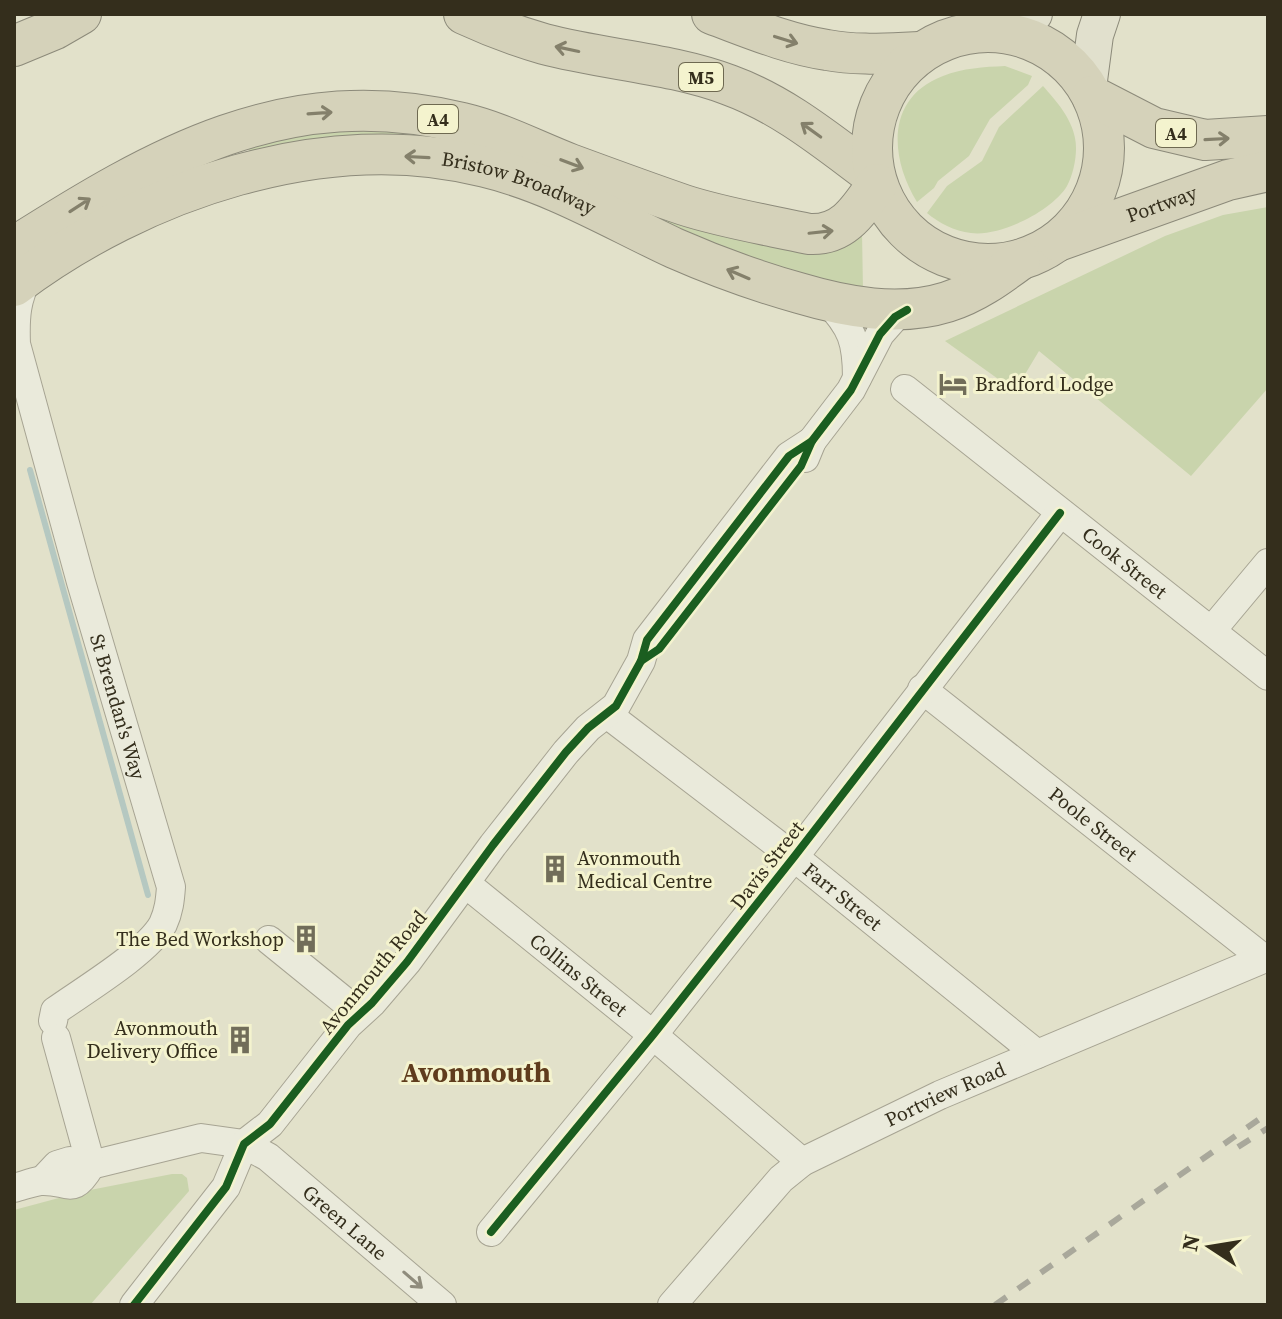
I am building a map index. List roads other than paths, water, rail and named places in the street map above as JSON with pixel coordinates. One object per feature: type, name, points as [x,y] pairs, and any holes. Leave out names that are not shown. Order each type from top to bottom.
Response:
[{"type":"highway","points":[[14,46],[81,14]]},
{"type":"highway","name":"M5","points":[[464,14],[545,44],[727,84],[787,112],[876,180]]},
{"type":"highway","points":[[712,14],[760,33],[827,50],[855,53],[921,52]]},
{"type":"highway","points":[[981,31],[1022,36],[1059,55],[1075,70],[1090,92],[1101,121],[1104,148],[1101,174],[1092,200],[1077,222],[1058,241],[1020,260],[982,264],[959,261],[917,241],[886,206],[876,180],[871,152],[873,129],[889,86],[903,67],[921,52],[950,37],[981,31]]},
{"type":"highway","name":"A4","points":[[1090,92],[1154,128],[1205,140],[1268,136]]},
{"type":"highway","name":"Bristow Broadway","points":[[19,269],[98,193],[162,159],[252,126],[311,113],[399,112],[461,123],[502,135],[688,206],[809,234],[822,235],[850,221],[876,180]]},
{"type":"highway","name":"Bristow Broadway","points":[[19,269],[166,200],[222,180],[333,156],[379,155],[430,157],[486,167],[554,191],[676,249],[752,280],[827,301],[867,308],[907,310],[947,302],[992,281],[1020,260]]},
{"type":"highway","name":"Portway","points":[[1058,241],[1228,180],[1268,171]]},
{"type":"main road","points":[[981,31],[1034,14]]},
{"type":"main road","points":[[1090,92],[1095,35],[1102,14]]},
{"type":"street","name":"St Brendan's Way","points":[[19,269],[15,344],[171,887],[170,907],[161,927],[144,946],[55,1011],[54,1030],[91,1165]]},
{"type":"street","points":[[827,301],[851,332],[857,353],[857,379]]},
{"type":"street","name":"Avonmouth Road","points":[[134,1305],[226,1187],[244,1144],[266,1129],[290,1102],[359,1013],[391,981],[566,752],[622,697],[641,661],[659,649],[801,466],[812,441],[839,409],[880,334],[895,317],[907,310]]},
{"type":"street","name":"Cook Street","points":[[905,389],[1268,676]]},
{"type":"street","name":"Davis Street","points":[[491,1232],[794,857],[1060,513]]},
{"type":"street","points":[[1212,630],[1268,563]]},
{"type":"street","name":"Poole Street","points":[[922,689],[1266,958]]},
{"type":"street","name":"Farr Street","points":[[607,714],[794,857],[1037,1054]]},
{"type":"street","name":"Collins Street","points":[[465,883],[653,1035],[802,1162]]},
{"type":"street","points":[[269,940],[359,1013]]},
{"type":"street","name":"Portview Road","points":[[672,1305],[781,1179],[802,1162],[940,1095],[1266,958]]},
{"type":"street","points":[[14,1188],[42,1181],[75,1185],[81,1182],[91,1165],[201,1138],[244,1144]]},
{"type":"street","name":"Green Lane","points":[[244,1144],[268,1157],[442,1305]]},
{"type":"waterway","points":[[30,470],[148,895]]},
{"type":"railway","points":[[995,1305],[1268,1113]]},
{"type":"railway","points":[[1238,1147],[1268,1128]]},
{"type":"place","name":"Bradford Lodge","points":[[953,384]]},
{"type":"place","name":"Avonmouth Medical Centre","points":[[555,869]]},
{"type":"place","name":"The Bed Workshop","points":[[306,939]]},
{"type":"place","name":"Avonmouth Delivery Office","points":[[240,1040]]},
{"type":"district","name":"Avonmouth","points":[[476,1072]]}]
